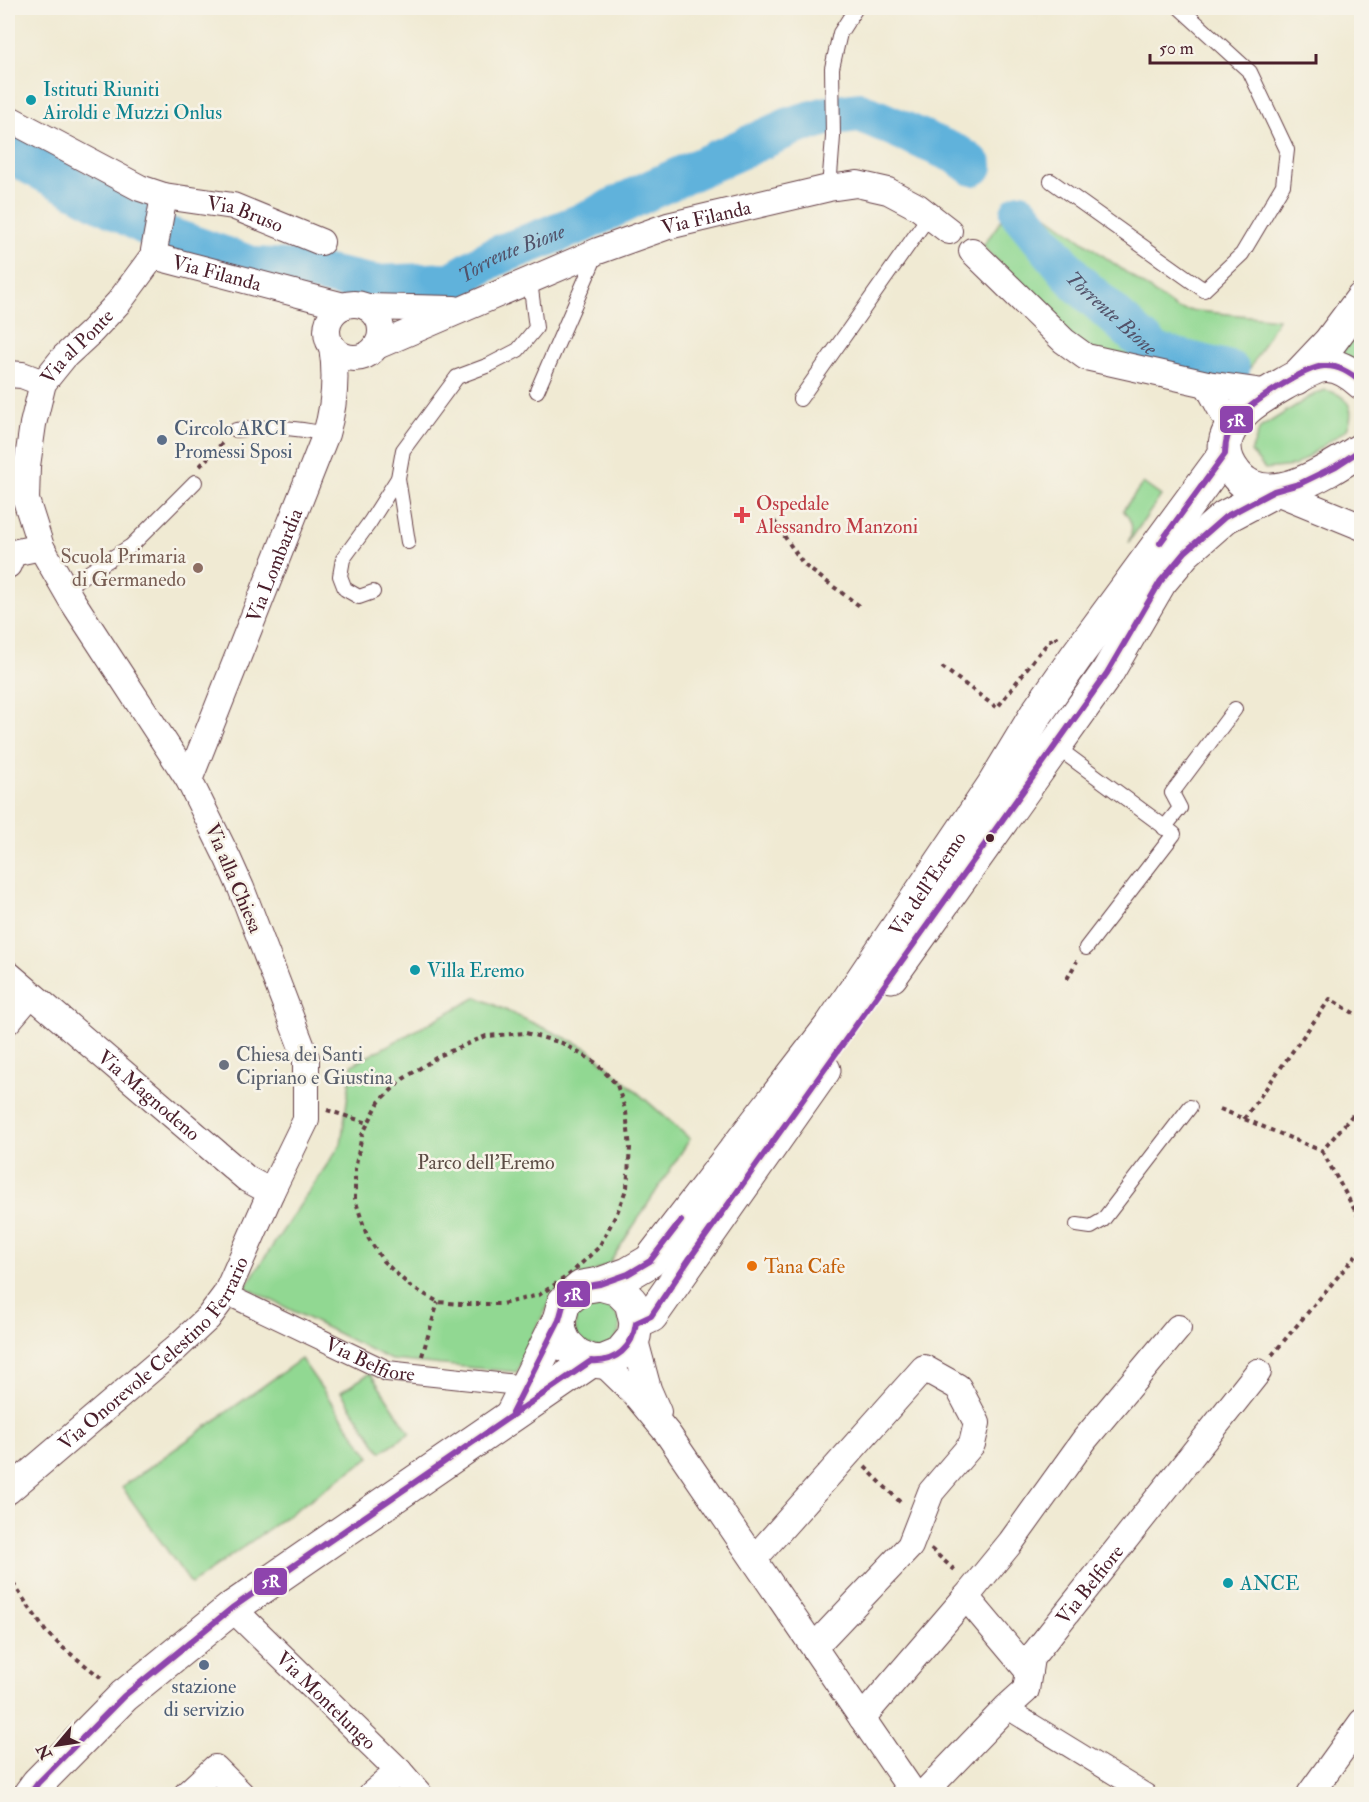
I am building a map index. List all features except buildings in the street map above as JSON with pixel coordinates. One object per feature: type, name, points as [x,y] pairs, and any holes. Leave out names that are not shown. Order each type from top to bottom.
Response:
[{"type":"main road","points":[[1283,385],[1330,342],[1362,299]]},
{"type":"main road","points":[[1283,385],[1322,366],[1337,367],[1362,383]]},
{"type":"main road","name":"Via dell'Eremo","points":[[512,1415],[558,1320],[564,1302],[582,1287],[600,1284],[628,1274],[650,1260],[831,1026],[993,786],[1037,713],[1228,441],[1245,410],[1283,385]]},
{"type":"main road","points":[[1228,441],[1230,466],[1238,477],[1257,489],[1274,491]]},
{"type":"main road","name":"Via dell'Eremo","points":[[30,1791],[124,1696],[232,1608],[512,1415],[596,1361],[619,1355],[635,1330],[651,1316],[1107,673],[1166,574],[1185,552],[1225,517],[1274,491],[1299,484],[1336,466],[1362,449]]},
{"type":"main road","points":[[600,1284],[618,1289],[631,1302],[635,1330]]},
{"type":"main road","points":[[558,1320],[565,1343],[577,1356],[596,1361]]},
{"type":"street","name":"Via Bruso","points":[[8,118],[140,188],[162,204],[233,206],[321,242]]},
{"type":"street","name":"Via Filanda","points":[[280,290],[330,338],[337,352],[354,358],[598,251],[668,226],[829,188],[857,184],[876,188],[898,196],[949,231]]},
{"type":"street","name":"Via Filanda","points":[[162,204],[155,249],[280,290],[355,306],[463,309]]},
{"type":"street","name":"Via al Ponte","points":[[26,501],[27,466],[33,424],[43,383],[64,357],[119,302],[155,249]]},
{"type":"street","points":[[972,251],[1064,341],[1086,357],[1207,384],[1283,385]]},
{"type":"street","points":[[330,338],[328,323],[332,316],[355,306],[374,312],[379,320],[381,337],[377,346]]},
{"type":"street","name":"Via Lombardia","points":[[189,780],[326,434],[334,398],[336,370],[330,338]]},
{"type":"street","points":[[8,374],[22,375],[43,383]]},
{"type":"street","points":[[1207,384],[1228,441]]},
{"type":"street","points":[[1274,491],[1362,527]]},
{"type":"street","name":"Via alla Chiesa","points":[[26,501],[40,547],[64,588],[189,780],[215,830],[241,888],[306,1058],[306,1120],[271,1192]]},
{"type":"street","points":[[8,565],[13,553],[40,547]]},
{"type":"street","name":"Via Magnodeno","points":[[8,974],[247,1179],[271,1192]]},
{"type":"street","points":[[8,1021],[30,995]]},
{"type":"street","name":"Via Onorevole Celestino Ferrario","points":[[8,1491],[176,1348],[208,1317],[226,1294],[271,1192]]},
{"type":"street","name":"Via Belfiore","points":[[226,1294],[387,1371],[526,1386]]},
{"type":"street","points":[[862,1718],[1011,1542],[1085,1439],[1178,1328]]},
{"type":"street","points":[[635,1330],[648,1389],[668,1434]]},
{"type":"street","points":[[596,1361],[634,1393],[668,1434],[914,1794]]},
{"type":"street","points":[[754,1559],[924,1368],[958,1387],[976,1423],[972,1444],[931,1492],[910,1546],[814,1647]]},
{"type":"street","name":"Via Belfiore","points":[[923,1794],[1026,1690],[1031,1658],[1258,1371]]},
{"type":"street","points":[[970,1592],[1029,1672]]},
{"type":"street","name":"Via Montelungo","points":[[232,1608],[399,1771],[416,1793]]},
{"type":"street","points":[[1006,1708],[1146,1794]]},
{"type":"street","points":[[1310,1794],[1362,1722]]},
{"type":"street","points":[[187,1794],[215,1768],[242,1794]]},
{"type":"street","points":[[372,1794],[399,1771]]},
{"type":"lane","points":[[829,188],[832,69],[840,33],[856,8]]},
{"type":"lane","points":[[1051,181],[1204,290],[1242,254],[1283,184],[1287,150],[1250,72],[1180,8]]},
{"type":"lane","points":[[801,399],[929,216]]},
{"type":"lane","points":[[537,391],[598,251]]},
{"type":"lane","points":[[408,542],[398,478],[403,450],[457,377],[489,365],[518,350],[536,328],[530,281]]},
{"type":"lane","points":[[236,429],[295,428],[326,434]]},
{"type":"lane","points":[[373,592],[359,597],[345,589],[340,576],[344,559],[398,478]]},
{"type":"lane","points":[[64,588],[131,546],[195,482]]},
{"type":"lane","points":[[1164,828],[1180,808],[1172,793],[1235,709]]},
{"type":"lane","points":[[1055,746],[1174,834],[1086,948]]},
{"type":"lane","points":[[1077,1225],[1090,1227],[1103,1220],[1190,1107]]},
{"type":"path","points":[[195,482],[190,476],[236,429]]},
{"type":"path","points":[[774,521],[804,565],[861,607]]},
{"type":"path","points":[[942,667],[998,708],[1034,659]]},
{"type":"path","points":[[1244,1119],[1330,999],[1362,1018]]},
{"type":"path","points":[[526,1033],[562,1043],[596,1063],[617,1085],[626,1112],[630,1148],[627,1187],[617,1214],[598,1247],[569,1275],[539,1295],[502,1304],[460,1305],[438,1302],[410,1286],[383,1261],[367,1236],[355,1199],[355,1169],[362,1135],[379,1102],[403,1078],[439,1056],[486,1036],[526,1033]]},
{"type":"path","points":[[307,1104],[368,1123]]},
{"type":"path","points":[[1322,1151],[1362,1104]]},
{"type":"path","points":[[1220,1109],[1322,1151],[1362,1223]]},
{"type":"path","points":[[1258,1371],[1362,1248]]},
{"type":"path","points":[[416,1374],[438,1302]]},
{"type":"path","points":[[850,1451],[970,1592]]},
{"type":"path","points":[[8,1576],[46,1632],[124,1696]]},
{"type":"green space","points":[[1019,195],[1177,309],[1278,319],[1240,386],[1078,346],[983,246]]},
{"type":"green space","points":[[1361,326],[1361,370],[1340,356]]},
{"type":"green space","points":[[1325,390],[1339,395],[1348,403],[1351,414],[1347,429],[1294,466],[1265,469],[1251,452],[1260,428],[1311,396]]},
{"type":"green space","points":[[1143,483],[1161,496],[1128,543],[1132,526],[1123,510]]},
{"type":"green space","name":"Parco dell'Eremo","points":[[477,997],[587,1048],[690,1139],[609,1264],[556,1291],[533,1334],[517,1372],[391,1360],[245,1287],[341,1144],[352,1065]]},
{"type":"green space","points":[[600,1303],[613,1311],[620,1324],[617,1336],[605,1350],[576,1340],[575,1317],[585,1306]]},
{"type":"green space","points":[[301,1359],[370,1457],[191,1584],[122,1487]]},
{"type":"green space","points":[[370,1373],[410,1433],[381,1452],[341,1392]]},
{"type":"waterway","name":"Torrente Bione","points":[[8,149],[27,163],[164,235],[255,267],[303,270],[376,285],[452,282],[494,257],[582,223],[792,126],[827,116],[860,112],[958,155],[973,166]]},
{"type":"waterway","name":"Torrente Bione","points":[[1020,213],[1077,282],[1156,353],[1230,371]]},
{"type":"transit line","name":"5R","points":[[1160,543],[1225,454],[1231,427],[1243,412],[1291,379],[1315,368],[1335,367],[1344,370],[1362,383]]},
{"type":"transit line","name":"5R","points":[[30,1794],[38,1783],[124,1696],[232,1608],[591,1361],[608,1359],[622,1352],[631,1339],[636,1323],[651,1316],[1107,673],[1160,582],[1185,552],[1225,517],[1274,491],[1299,484],[1336,466],[1362,449]]},
{"type":"transit line","name":"5R","points":[[512,1413],[559,1320],[564,1302],[582,1287],[600,1284],[628,1274],[650,1261],[681,1221]]},
{"type":"place","name":"Istituti Riuniti Airoldi e Muzzi Onlus","points":[[31,100]]},
{"type":"place","name":"Circolo ARCI Promessi Sposi","points":[[162,440]]},
{"type":"place","name":"Ospedale Alessandro Manzoni","points":[[742,515]]},
{"type":"place","name":"Scuola Primaria di Germanedo","points":[[198,568]]},
{"type":"place","name":"Villa Eremo","points":[[415,970]]},
{"type":"place","name":"Chiesa dei Santi Cipriano e Giustina","points":[[224,1065]]},
{"type":"place","name":"Tana Cafe","points":[[752,1266]]},
{"type":"place","name":"ANCE","points":[[1228,1583]]},
{"type":"place","name":"stazione di servizio","points":[[204,1665]]}]
